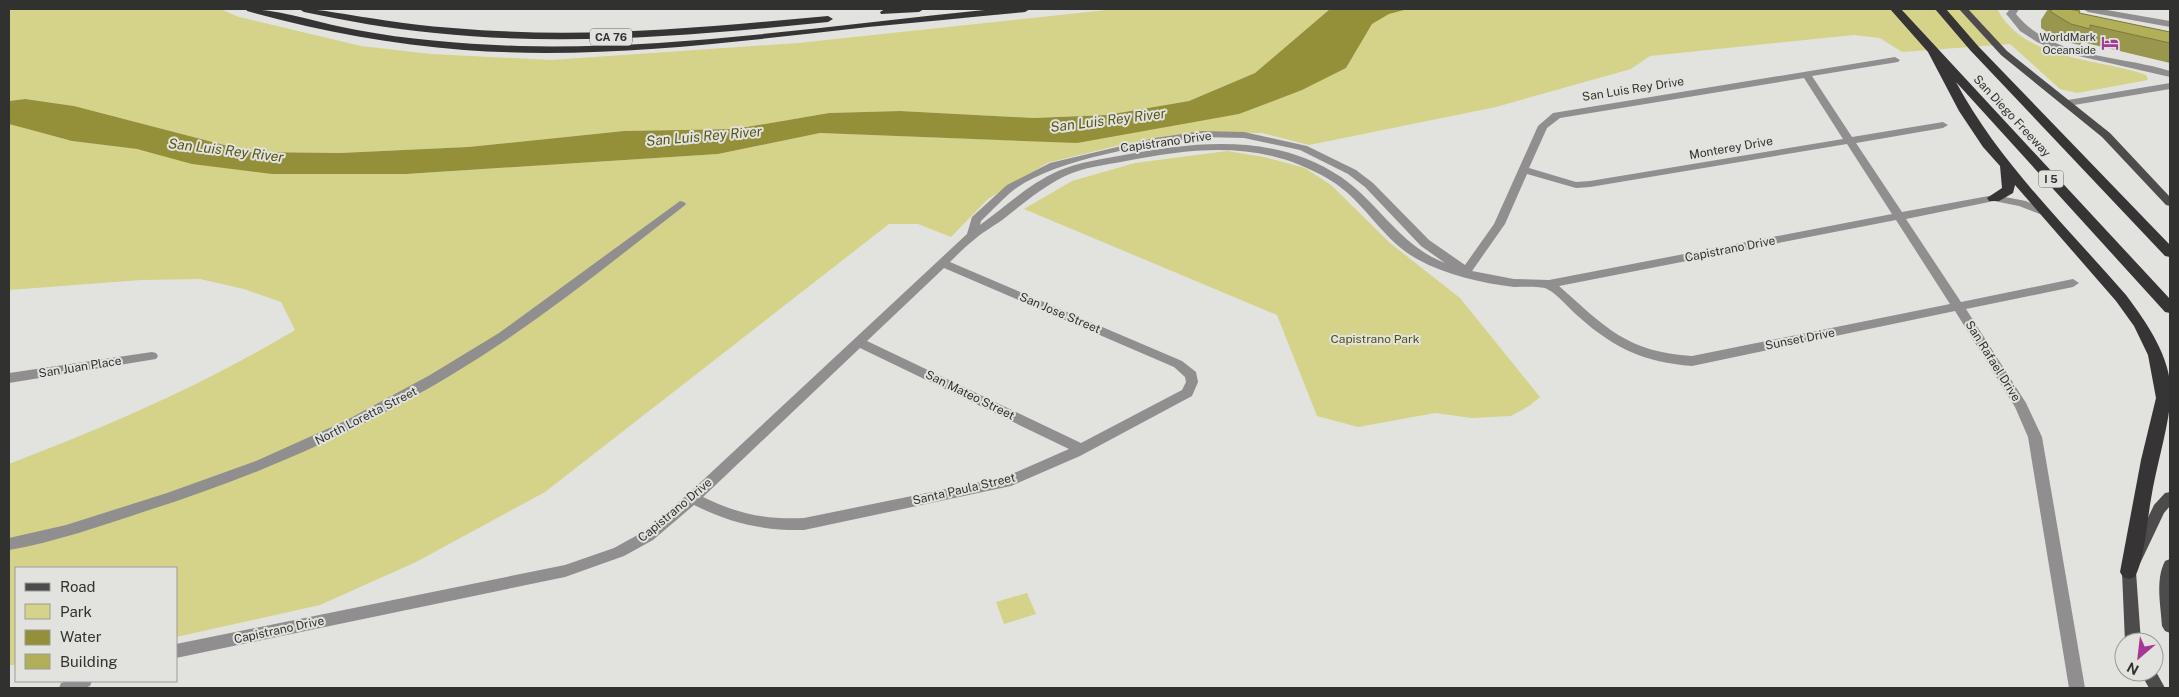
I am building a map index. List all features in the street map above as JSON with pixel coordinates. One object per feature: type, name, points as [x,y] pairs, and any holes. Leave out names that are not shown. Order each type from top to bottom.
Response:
[{"type":"highway","name":"CA 76","points":[[251,9],[322,27],[379,37],[462,46],[557,49],[683,45],[986,11],[1025,9]]},
{"type":"highway","name":"CA 76","points":[[304,9],[413,28],[490,35],[571,37],[697,32],[919,9]]},
{"type":"highway","name":"San Diego Freeway","points":[[1895,9],[2170,308]]},
{"type":"highway","name":"San Diego Freeway","points":[[1940,9],[1974,48],[2170,253]]},
{"type":"highway","points":[[1932,50],[1965,111],[1986,144],[2126,305],[2156,355],[2162,378],[2164,398],[2148,460],[2129,572]]},
{"type":"highway","points":[[1994,198],[2008,190],[2009,183],[2005,166]]},
{"type":"main road","points":[[1963,9],[2004,54],[2068,103],[2106,136],[2170,203]]},
{"type":"main road","points":[[2132,632],[2129,572],[2159,509],[2170,497]]},
{"type":"main road","points":[[2170,565],[2167,590],[2170,626]]},
{"type":"street","points":[[2015,9],[2011,14],[2023,29],[2054,47],[2170,74]]},
{"type":"street","points":[[2088,9],[2170,24]]},
{"type":"street","name":"San Luis Rey Drive","points":[[1466,272],[1499,224],[1543,126],[1557,115],[1895,60]]},
{"type":"street","points":[[2068,103],[2165,87],[2160,80],[2134,65]]},
{"type":"street","name":"San Rafael Drive","points":[[1806,74],[2021,406],[2035,437],[2077,688]]},
{"type":"street","name":"Monterey Drive","points":[[1523,170],[1576,185],[1590,184],[1943,125]]},
{"type":"street","name":"Capistrano Drive","points":[[972,234],[976,220],[1011,187],[1054,165],[1155,141],[1202,134],[1244,135],[1303,148],[1352,172],[1369,185],[1425,243],[1466,272]]},
{"type":"street","name":"Capistrano Drive","points":[[178,651],[565,571],[619,552],[648,536],[693,498],[972,234],[992,224],[1018,199],[1056,176],[1103,162],[1198,145],[1261,149],[1311,165],[1337,179],[1406,246],[1438,266],[1511,283],[1549,284],[1994,198]]},
{"type":"street","points":[[1994,198],[2022,203],[2045,213]]},
{"type":"street","name":"North Loretta Street","points":[[9,544],[42,538],[185,494],[259,467],[362,419],[410,394],[493,343],[680,204]]},
{"type":"street","name":"San Jose Street","points":[[942,263],[1178,364]]},
{"type":"street","name":"Sunset Drive","points":[[1549,284],[1617,342],[1645,356],[1692,361],[2073,283]]},
{"type":"street","name":"San Mateo Street","points":[[858,342],[1081,449]]},
{"type":"street","name":"San Juan Place","points":[[9,378],[152,356]]},
{"type":"street","name":"Santa Paula Street","points":[[693,498],[721,512],[749,522],[777,525],[804,524],[1006,482],[1032,473],[1081,449],[1187,393],[1192,382],[1191,374],[1178,364]]},
{"type":"street","points":[[67,688],[82,682]]},
{"type":"green space","points":[[9,9],[220,9],[239,17],[361,46],[431,54],[551,60],[798,43],[1116,9],[1330,9],[1255,73],[1189,101],[1107,115],[1034,118],[900,111],[829,113],[735,129],[624,131],[468,147],[340,153],[251,152],[74,106],[25,99],[9,101]]},
{"type":"green space","points":[[1408,9],[1997,9],[2009,26],[2025,39],[2044,48],[2064,55],[2127,69],[2146,75],[2148,80],[2077,93],[2060,89],[2010,44],[1902,52],[1880,38],[1854,35],[1650,56],[1631,69],[1496,107],[1309,145],[1262,133],[1190,133],[1120,145],[1047,163],[988,199],[951,237],[918,224],[889,224],[545,492],[416,562],[320,605],[178,637],[178,567],[15,567],[15,665],[9,665],[9,464],[83,435],[191,387],[295,330],[281,302],[244,289],[200,279],[141,280],[9,290],[9,124],[72,141],[137,149],[272,174],[406,174],[718,154],[820,133],[1034,141],[1178,124],[1239,114],[1346,68],[1372,24],[1388,14]]},
{"type":"green space","name":"Capistrano Park","points":[[1227,151],[1264,157],[1305,168],[1331,185],[1390,243],[1460,298],[1540,397],[1511,416],[1472,418],[1435,413],[1358,427],[1317,416],[1277,315],[1024,209],[1072,181],[1135,163]]},
{"type":"green space","points":[[1027,593],[1036,614],[1004,624],[996,602]]},
{"type":"water","name":"San Luis Rey River","points":[[1330,9],[1408,9],[1389,14],[1372,24],[1346,68],[1302,90],[1239,114],[1077,143],[820,133],[718,154],[406,174],[272,174],[192,164],[137,149],[72,141],[9,124],[9,101],[25,99],[74,106],[251,152],[340,153],[468,147],[624,131],[735,129],[829,113],[900,111],[1034,118],[1107,115],[1189,101],[1255,73]]},
{"type":"building","points":[[2051,9],[2080,11],[2079,13],[2170,32],[2170,43],[2090,25],[2090,29],[2071,24],[2051,12]]},
{"type":"place","name":"WorldMark Oceanside","points":[[2110,43]]}]
